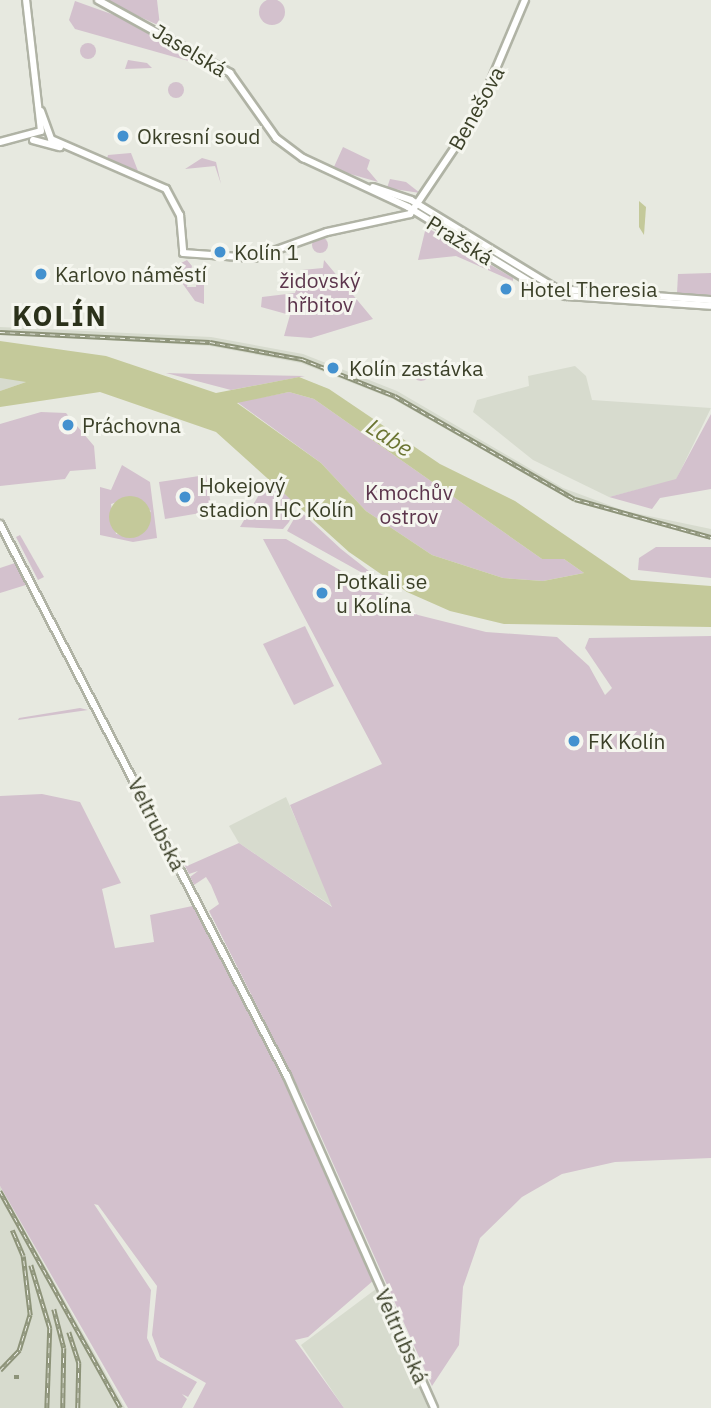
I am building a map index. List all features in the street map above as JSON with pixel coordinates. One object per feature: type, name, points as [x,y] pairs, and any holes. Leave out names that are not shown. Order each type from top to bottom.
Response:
[{"type":"street","points":[[0,142],[44,135],[26,0]]},
{"type":"street","name":"Jaselská","points":[[98,0],[230,73],[276,138],[328,171],[415,207]]},
{"type":"street","name":"Benešova","points":[[415,207],[476,116],[525,0]]},
{"type":"street","name":"Pražská","points":[[44,135],[156,181],[179,211],[182,253],[254,258],[327,232],[402,220],[415,207]]},
{"type":"street","name":"Pražská","points":[[415,207],[432,223],[558,294],[711,303]]},
{"type":"street","name":"Pražská","points":[[415,207],[557,289],[711,303]]},
{"type":"street","points":[[402,220],[432,223]]},
{"type":"street","name":"Veltrubská","points":[[0,524],[310,1126],[434,1408]]},
{"type":"shaded area","points":[[0,327],[211,337],[303,354],[397,391],[563,488],[625,511],[711,529],[711,540],[574,502],[393,399],[301,363],[210,346],[0,334]]},
{"type":"shaded area","points":[[575,366],[586,376],[592,400],[711,408],[676,480],[609,497],[533,460],[473,412],[477,400],[529,386],[528,376]]},
{"type":"shaded area","points":[[0,378],[24,380],[26,382],[0,391]]},
{"type":"shaded area","points":[[286,797],[333,907],[239,843],[229,826]]},
{"type":"shaded area","points":[[0,1186],[101,1365],[125,1408],[0,1408]]},
{"type":"shaded area","points":[[376,1289],[428,1408],[344,1408],[301,1345]]},
{"type":"green space","points":[[272,-1],[281,3],[285,12],[281,21],[272,25],[263,21],[259,12],[263,3]]},
{"type":"green space","points":[[105,0],[157,0],[160,26],[116,6]]},
{"type":"green space","points":[[75,1],[117,16],[203,65],[75,29],[69,20]]},
{"type":"green space","points":[[88,43],[94,45],[94,57],[88,59],[82,57],[80,51],[82,45]]},
{"type":"green space","points":[[128,60],[147,63],[152,68],[125,69]]},
{"type":"green space","points":[[176,82],[182,84],[182,96],[176,98],[170,96],[168,90],[170,84]]},
{"type":"green space","points":[[343,147],[370,160],[367,169],[378,182],[333,169]]},
{"type":"green space","points":[[131,153],[138,171],[107,159],[108,155]]},
{"type":"green space","points":[[202,158],[216,162],[221,184],[215,166],[185,169]]},
{"type":"green space","points":[[390,179],[406,182],[420,193],[387,188]]},
{"type":"green space","points":[[426,227],[513,278],[513,281],[456,256],[418,260]]},
{"type":"green space","points":[[317,237],[323,237],[328,245],[326,251],[317,253],[312,248],[312,242]]},
{"type":"green space","points":[[187,260],[192,266],[187,287],[196,287],[197,271],[204,270],[204,304],[195,301],[180,280],[181,263]]},
{"type":"green space","name":"židovský hřbitov","points":[[324,260],[373,319],[311,338],[284,336],[290,315],[261,307],[262,297],[295,293],[302,270],[323,268]]},
{"type":"green space","points":[[711,273],[711,295],[677,293],[678,274]]},
{"type":"green space","points":[[417,363],[425,363],[430,372],[428,379],[417,381],[412,376],[412,368]]},
{"type":"green space","points":[[166,373],[197,374],[305,376],[231,390]]},
{"type":"green space","name":"Kmochův ostrov","points":[[289,392],[314,399],[542,559],[564,559],[584,573],[543,581],[503,578],[432,555],[366,511],[321,463],[237,402]]},
{"type":"green space","points":[[41,412],[66,413],[94,446],[96,469],[70,471],[65,479],[0,486],[0,424]]},
{"type":"green space","points":[[711,414],[711,489],[660,498],[652,509],[609,497],[676,479]]},
{"type":"green space","points":[[122,465],[150,482],[157,538],[133,542],[100,535],[100,487],[111,490]],"holes":[[[131,497],[151,511],[130,535],[116,534],[111,504]]]},
{"type":"green space","name":"Hokejový stadion HC Kolín","points":[[206,475],[212,511],[165,519],[159,482]]},
{"type":"green space","points":[[267,481],[297,503],[289,522],[283,529],[240,527]]},
{"type":"green space","points":[[299,510],[341,549],[393,590],[287,531]]},
{"type":"green space","points":[[20,535],[44,577],[38,580],[16,537]]},
{"type":"green space","points":[[263,539],[286,539],[418,615],[486,632],[557,637],[589,666],[605,695],[612,688],[585,648],[589,638],[711,636],[711,1158],[615,1162],[562,1174],[522,1197],[480,1238],[463,1287],[459,1345],[432,1386],[307,1105],[209,911],[219,904],[211,885],[206,877],[194,885],[190,877],[198,871],[189,874],[179,854],[187,866],[239,843],[332,907],[290,805],[382,764]]},
{"type":"green space","points":[[656,547],[711,547],[711,578],[638,570],[639,558]]},
{"type":"green space","points":[[18,562],[29,584],[0,593],[0,568]]},
{"type":"green space","points":[[305,626],[334,686],[294,705],[263,644]]},
{"type":"green space","points":[[80,708],[88,710],[18,720],[19,718]]},
{"type":"green space","points":[[42,794],[80,802],[121,883],[102,889],[115,948],[154,942],[150,915],[197,905],[297,1106],[374,1280],[308,1337],[295,1340],[344,1408],[193,1408],[206,1383],[160,1357],[152,1335],[157,1286],[98,1205],[94,1204],[151,1290],[147,1338],[157,1360],[197,1382],[188,1397],[182,1394],[187,1399],[182,1408],[128,1408],[0,1186],[0,796]]},
{"type":"water","points":[[639,201],[646,207],[644,235],[639,227]]},
{"type":"water","name":"Labe","points":[[0,341],[106,356],[216,393],[299,377],[329,389],[440,464],[515,501],[631,580],[711,586],[711,627],[504,624],[450,611],[407,592],[349,552],[216,432],[100,392],[0,407],[0,391],[26,382],[0,378]],"holes":[[[289,392],[314,399],[542,559],[564,559],[584,573],[543,581],[503,578],[432,555],[366,511],[321,463],[237,403]]]},
{"type":"water","points":[[130,496],[145,502],[151,517],[145,532],[130,538],[115,532],[109,517],[115,502]]},
{"type":"railway","points":[[0,332],[210,342],[302,359],[395,396],[575,499],[711,537]]},
{"type":"railway","points":[[0,1191],[121,1408]]},
{"type":"railway","points":[[0,1370],[19,1350],[30,1315],[23,1256],[12,1230]]},
{"type":"railway","points":[[31,1265],[50,1328],[47,1408]]},
{"type":"railway","points":[[54,1309],[64,1348],[63,1408]]},
{"type":"railway","points":[[69,1332],[79,1363],[78,1408]]},
{"type":"railway","points":[[14,1377],[19,1377]]},
{"type":"place","name":"Okresní soud","points":[[123,136]]},
{"type":"place","name":"Kolín 1","points":[[220,252]]},
{"type":"place","name":"Karlovo náměstí","points":[[41,274]]},
{"type":"place","name":"Hotel Theresia","points":[[506,289]]},
{"type":"place","name":"Kolín zastávka","points":[[333,368]]},
{"type":"place","name":"Práchovna","points":[[68,425]]},
{"type":"place","name":"Hokejový stadion HC Kolín","points":[[185,497]]},
{"type":"place","name":"Potkali se u Kolína","points":[[322,593]]},
{"type":"place","name":"FK Kolín","points":[[574,741]]},
{"type":"district","name":"KOLÍN","points":[[60,316]]}]
